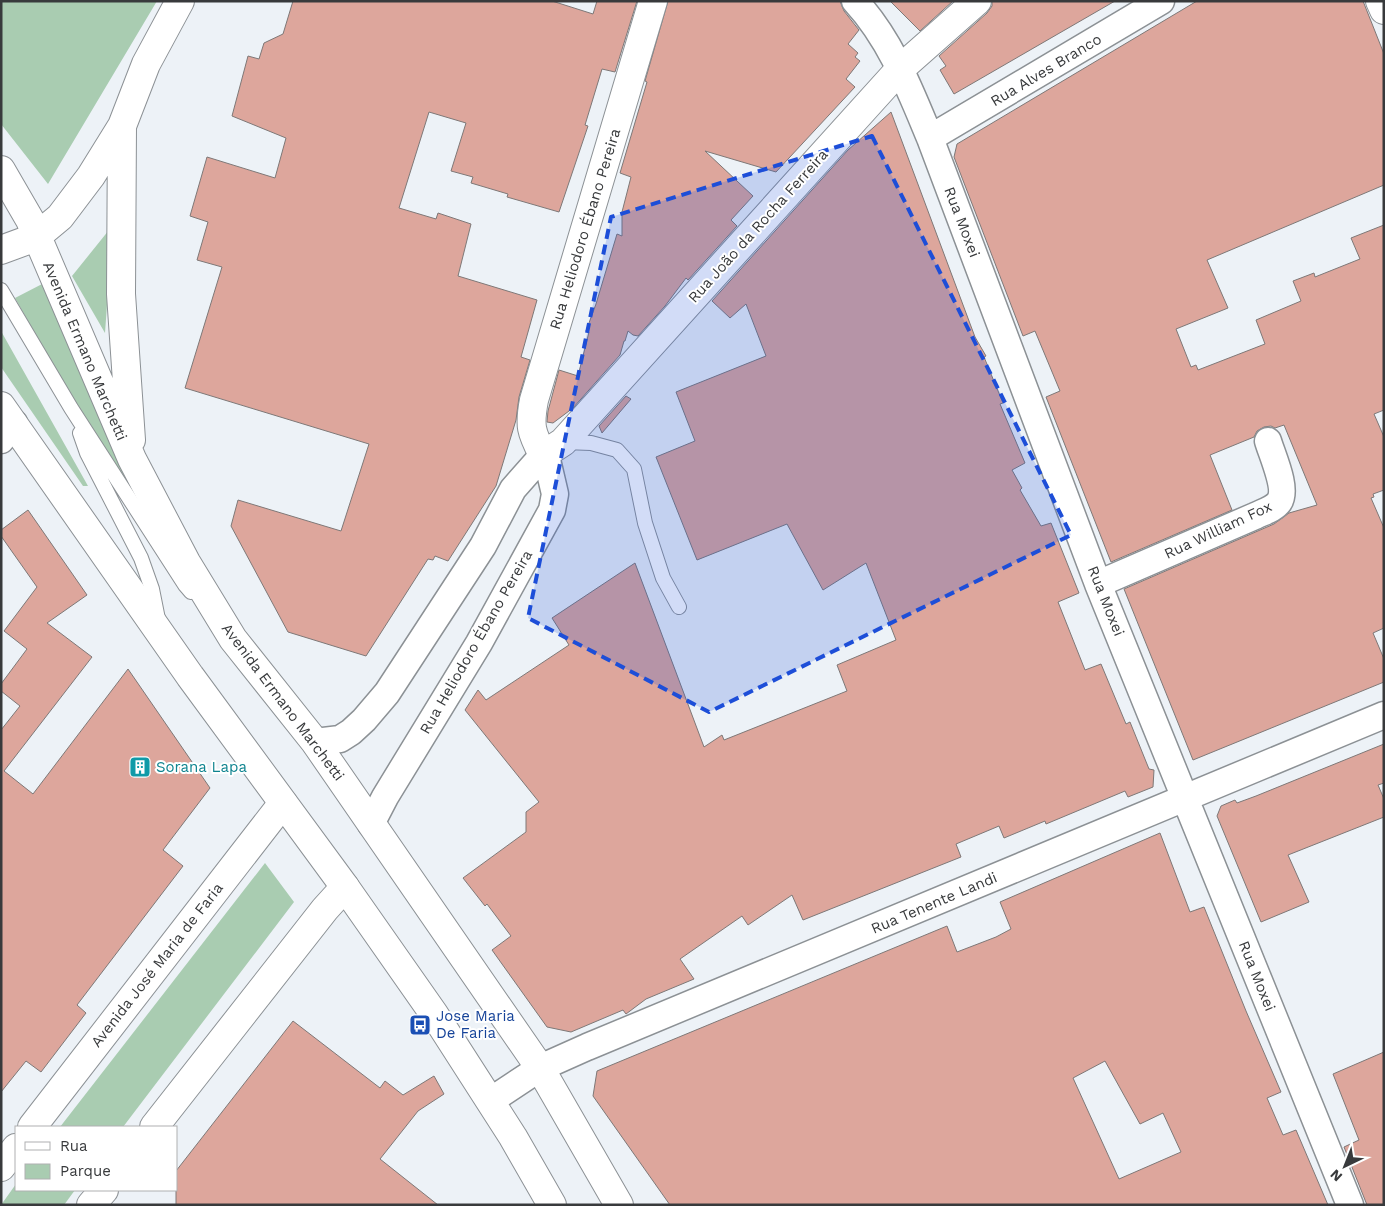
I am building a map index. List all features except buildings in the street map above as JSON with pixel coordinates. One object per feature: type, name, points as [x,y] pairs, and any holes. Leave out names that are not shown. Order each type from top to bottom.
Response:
[{"type":"main road","points":[[1,250],[36,237],[60,217],[91,176],[122,126],[146,64],[180,1]]},
{"type":"main road","name":"Rua Heliodoro Ébano Pereira","points":[[553,449],[534,438],[530,422],[534,400],[653,1]]},
{"type":"main road","name":"Rua João da Rocha Ferreira","points":[[553,449],[900,69],[977,1]]},
{"type":"main road","points":[[1380,1],[1384,10]]},
{"type":"main road","points":[[122,126],[121,294],[132,458]]},
{"type":"main road","name":"Avenida Ermano Marchetti","points":[[1,170],[30,220],[132,458],[186,562],[233,639],[315,742],[540,1068],[619,1205]]},
{"type":"main road","points":[[5,423],[345,887],[442,1026],[490,1101],[552,1205]]},
{"type":"main road","name":"Avenida José Maria de Faria","points":[[33,1126],[283,803]]},
{"type":"main road","points":[[155,1126],[325,909],[345,887]]},
{"type":"main road","points":[[1,1168],[15,1149]]},
{"type":"main road","points":[[92,1205],[103,1191]]},
{"type":"street","name":"Rua Moxei","points":[[855,1],[873,20],[900,69],[930,138],[1098,584],[1350,1205]]},
{"type":"street","name":"Rua Alves Branco","points":[[930,138],[1161,1]]},
{"type":"street","name":"Rua William Fox","points":[[1098,584],[1274,506],[1282,496],[1281,485],[1268,441]]},
{"type":"street","points":[[315,742],[340,739],[351,732],[387,694],[483,546],[513,489],[553,449]]},
{"type":"street","name":"Rua Heliodoro Ébano Pereira","points":[[371,824],[385,797],[478,643],[552,510],[555,494],[548,464],[553,449]]},
{"type":"street","name":"Rua Tenente Landi","points":[[490,1101],[540,1068],[596,1043],[1384,715]]},
{"type":"street","points":[[606,1180],[628,1205]]},
{"type":"lane","points":[[1,290],[71,408],[184,586],[233,639]]},
{"type":"lane","points":[[71,408],[87,453],[141,558],[152,589],[160,632]]},
{"type":"lane","points":[[553,449],[591,443],[617,450],[634,468],[645,523],[663,578],[679,606]]},
{"type":"highlighted area","points":[[872,136],[1071,535],[709,712],[528,618],[611,217]]},
{"type":"green space","points":[[1,1],[157,1],[48,184],[1,124]]},
{"type":"green space","points":[[109,230],[108,291],[105,333],[72,276]]},
{"type":"green space","points":[[46,282],[142,513],[113,472],[15,298]]},
{"type":"green space","points":[[1,331],[88,486],[83,486],[1,367]]},
{"type":"green space","points":[[265,863],[294,902],[124,1126],[61,1126]]},
{"type":"green space","points":[[15,1185],[15,1191],[74,1191],[64,1205],[1,1205]]},
{"type":"place","name":"Sorana Lapa","points":[[140,767]]},
{"type":"place","name":"Jose Maria De Faria","points":[[420,1025]]}]
